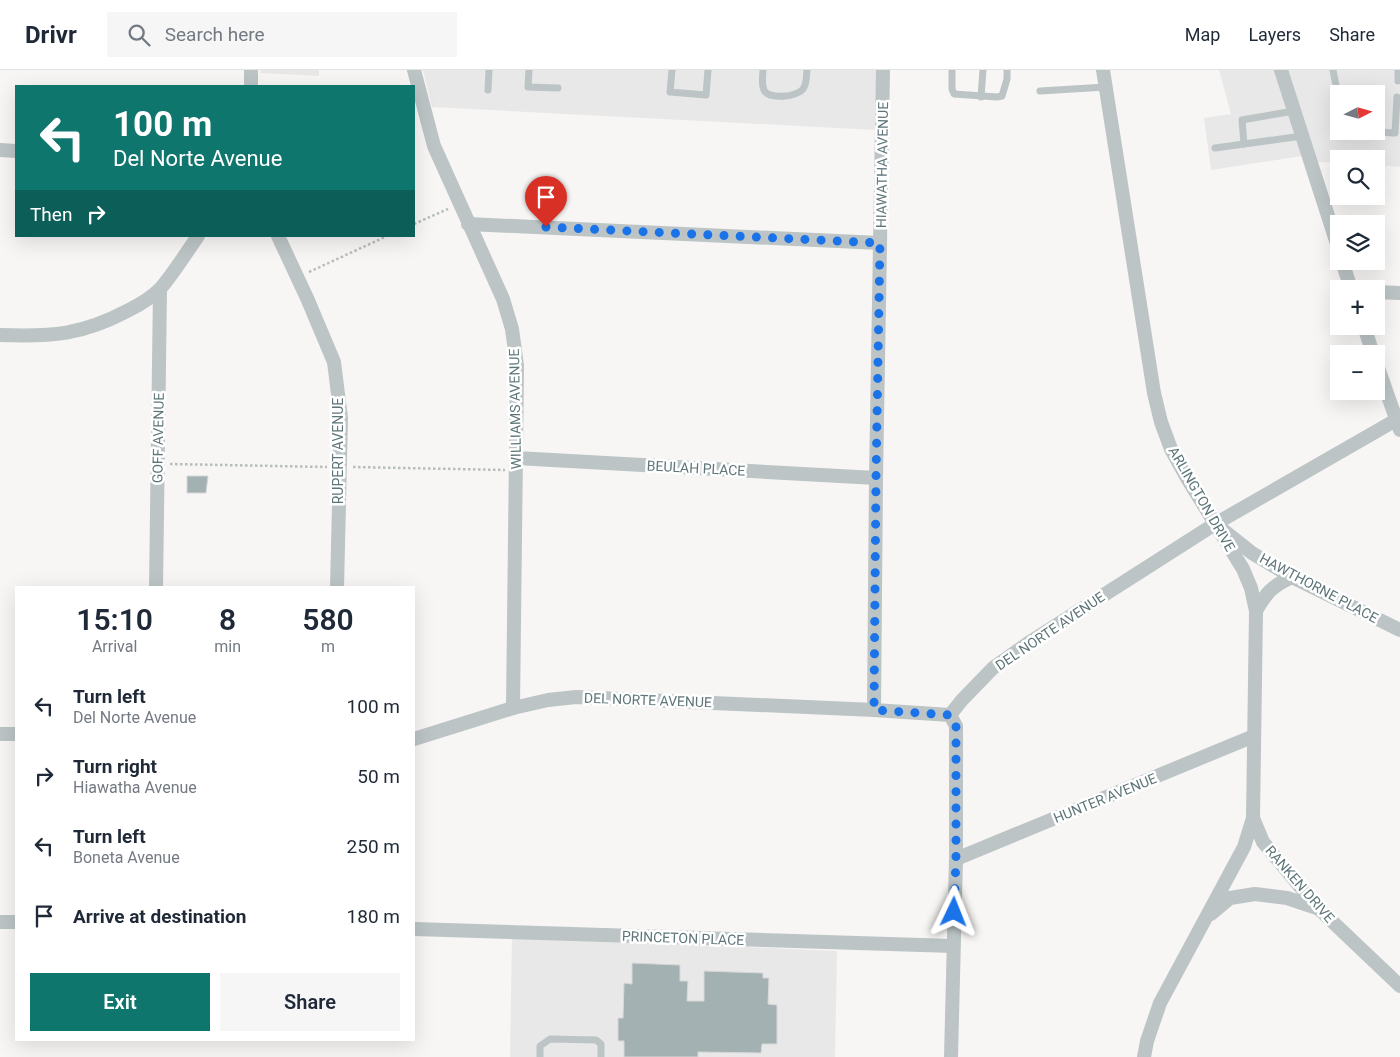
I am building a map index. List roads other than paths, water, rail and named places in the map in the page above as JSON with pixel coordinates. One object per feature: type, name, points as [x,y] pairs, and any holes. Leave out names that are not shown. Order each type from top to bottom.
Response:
[{"type":"street","points":[[251,70],[251,85]]},
{"type":"street","name":"WILLIAMS AVENUE","points":[[414,70],[434,146],[503,299],[512,329],[517,366],[513,708]]},
{"type":"street","name":"HIAWATHA AVENUE","points":[[874,710],[883,70]]},
{"type":"street","name":"ARLINGTON DRIVE","points":[[1103,70],[1154,393],[1161,422],[1172,449],[1215,524],[1244,569],[1251,588],[1256,612],[1253,818],[1244,847],[1160,1002],[1146,1041],[1144,1057]]},
{"type":"street","points":[[1281,70],[1330,222]]},
{"type":"street","points":[[0,150],[15,151]]},
{"type":"street","points":[[468,224],[880,243]]},
{"type":"street","points":[[0,335],[57,335],[84,329],[110,320],[131,309],[160,289],[197,237]]},
{"type":"street","name":"RUPERT AVENUE","points":[[278,237],[318,322],[334,362],[341,418],[337,586]]},
{"type":"street","name":"GOFF AVENUE","points":[[156,586],[160,289]]},
{"type":"street","points":[[1385,292],[1400,293]]},
{"type":"street","points":[[1385,386],[1398,420]]},
{"type":"street","name":"DEL NORTE AVENUE","points":[[415,739],[513,708],[548,700],[576,697],[950,715],[993,668],[1035,638],[1215,524],[1398,420]]},
{"type":"street","name":"BEULAH PLACE","points":[[516,458],[876,478]]},
{"type":"street","name":"HAWTHORNE PLACE","points":[[1215,524],[1252,553],[1292,577],[1400,630]]},
{"type":"street","points":[[1256,612],[1265,595],[1276,584],[1292,577]]},
{"type":"street","points":[[950,715],[956,726],[956,859],[951,1057]]},
{"type":"street","points":[[0,734],[15,734]]},
{"type":"street","name":"HUNTER AVENUE","points":[[956,859],[1254,736]]},
{"type":"street","name":"RANKEN DRIVE","points":[[1253,818],[1263,842],[1318,908],[1400,986]]},
{"type":"street","name":"ARLINGTON DRIVE","points":[[1205,918],[1230,898],[1255,894],[1287,898],[1318,908]]},
{"type":"street","points":[[0,922],[15,922]]},
{"type":"street","name":"PRINCETON PLACE","points":[[415,929],[953,946]]},
{"type":"lane","points":[[488,90],[489,70]]},
{"type":"lane","points":[[530,70],[528,87],[558,88]]},
{"type":"lane","points":[[672,70],[670,92],[706,95],[708,70]]},
{"type":"lane","points":[[763,70],[765,92],[769,95],[781,96],[799,93],[806,83],[806,70]]},
{"type":"lane","points":[[952,70],[952,89],[954,94],[997,98],[1002,96],[1007,79],[1007,70]]},
{"type":"lane","points":[[981,97],[983,70]]},
{"type":"lane","points":[[1333,70],[1336,85]]},
{"type":"lane","points":[[1398,70],[1398,81]]},
{"type":"lane","points":[[1040,91],[1106,87]]},
{"type":"lane","points":[[1385,133],[1395,134],[1397,97]]},
{"type":"lane","points":[[1244,144],[1242,120],[1294,111]]},
{"type":"lane","points":[[1215,148],[1302,136]]},
{"type":"lane","points":[[540,1057],[540,1046],[550,1039],[596,1040],[601,1044],[601,1057]]}]
